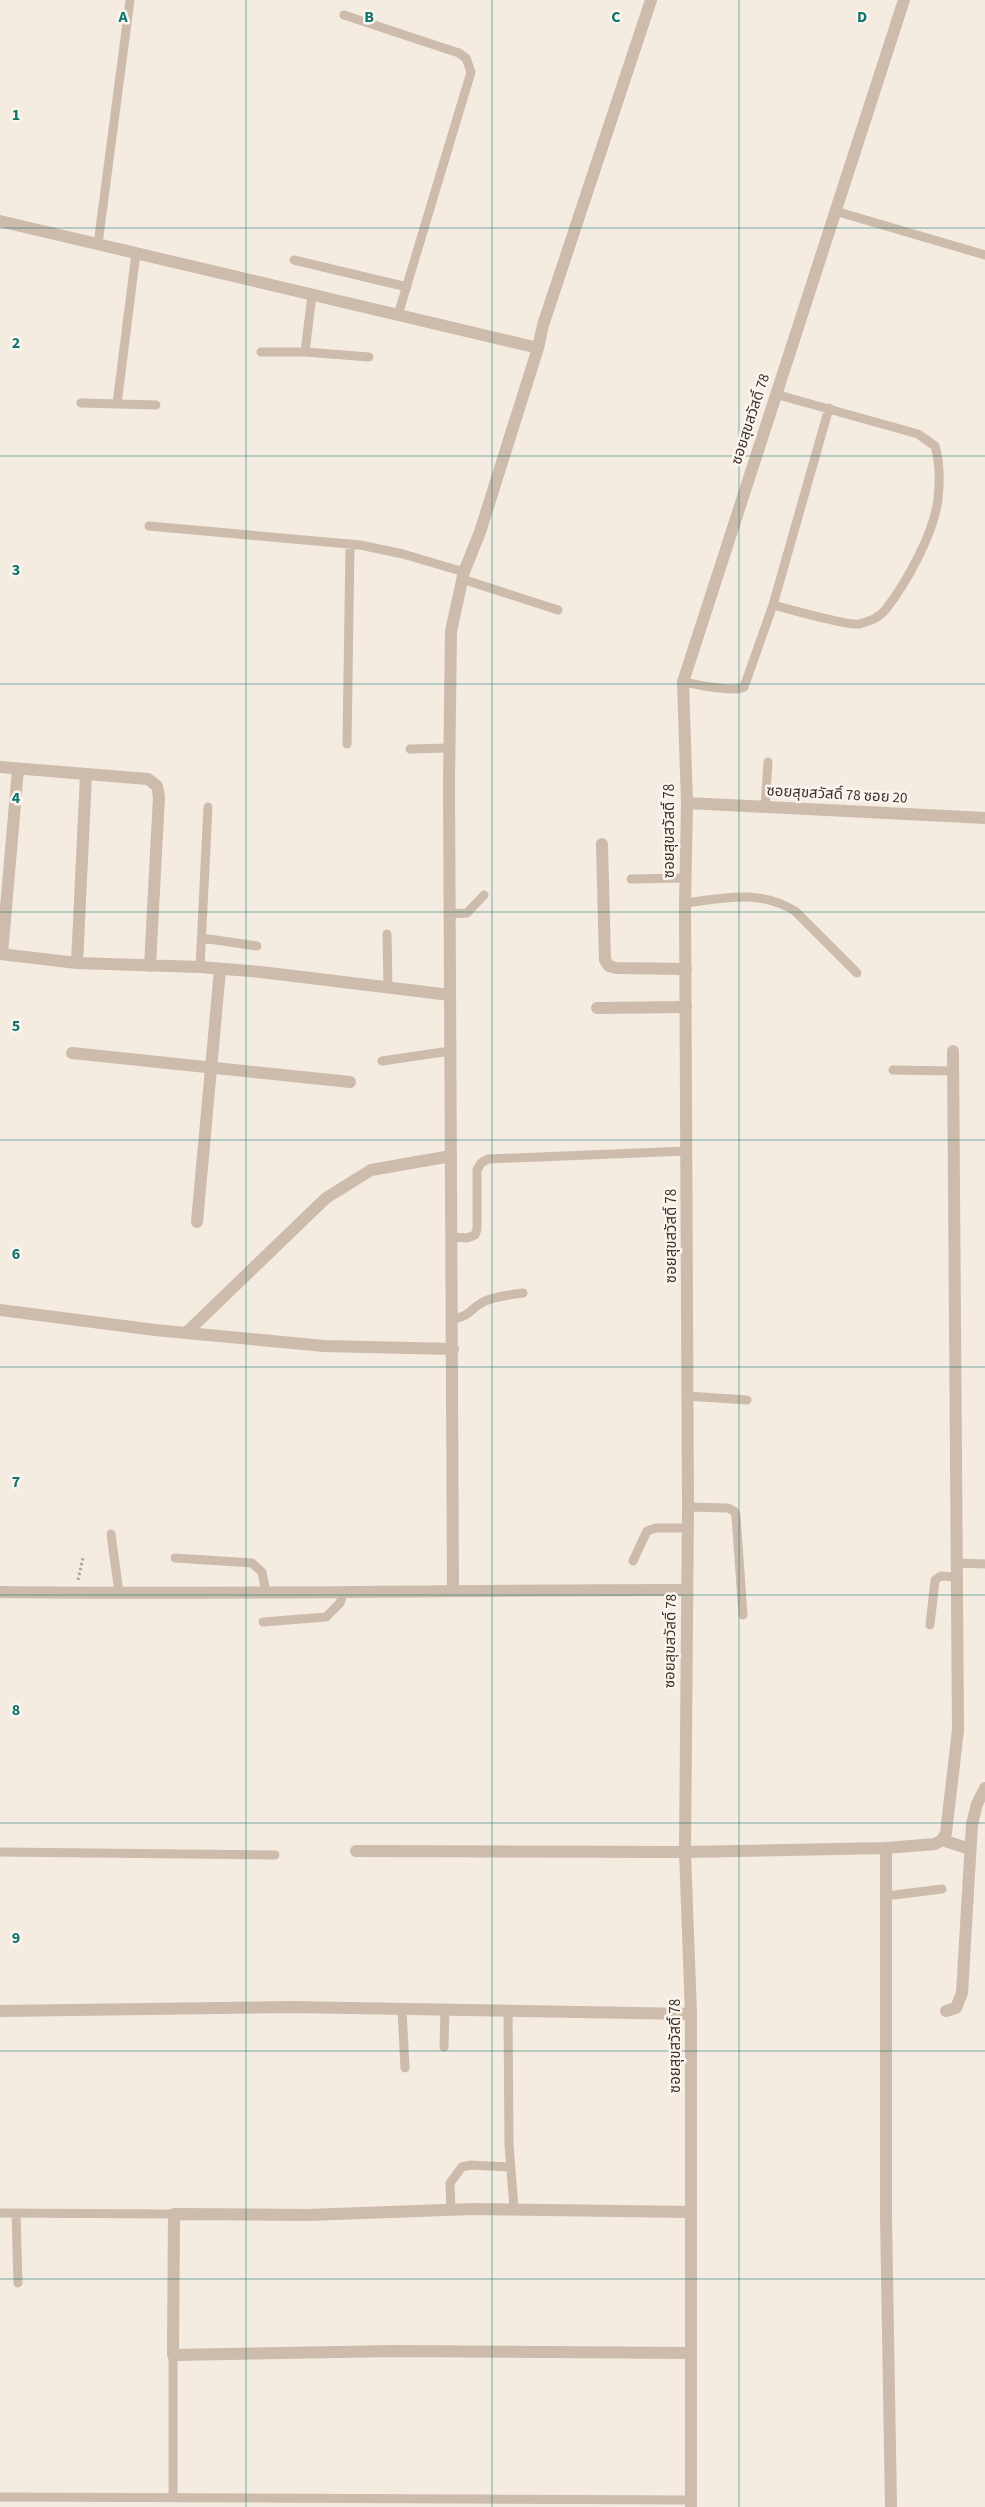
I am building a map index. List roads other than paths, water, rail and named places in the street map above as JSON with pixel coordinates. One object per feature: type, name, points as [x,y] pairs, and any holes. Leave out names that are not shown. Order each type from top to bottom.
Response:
[{"type":"street","points":[[453,1592],[449,748],[451,631],[463,575],[480,532],[538,348],[543,325],[651,0]]},
{"type":"street","name":"ซอยสุขสวัสดิ์ 78","points":[[691,2503],[691,2014],[685,1852],[688,1396],[684,902],[687,803],[683,682],[904,0]]},
{"type":"street","points":[[0,222],[538,348]]},
{"type":"street","points":[[0,767],[148,779],[157,786],[159,797],[150,966]]},
{"type":"street","points":[[18,769],[1,954],[77,963],[200,967],[261,972],[450,995]]},
{"type":"street","points":[[77,963],[86,775]]},
{"type":"street","name":"ซอยสุขสวัสดิ์ 78 ซอย 20","points":[[687,803],[985,818]]},
{"type":"street","points":[[602,844],[605,960],[609,966],[616,968],[686,969]]},
{"type":"street","points":[[197,1222],[209,1067],[220,970]]},
{"type":"street","points":[[597,1008],[686,1007]]},
{"type":"street","points":[[356,1851],[685,1852],[886,1848],[936,1844],[942,1840],[946,1833],[955,1772],[958,1730],[953,1051]]},
{"type":"street","points":[[72,1053],[350,1082]]},
{"type":"street","points":[[186,1332],[326,1198],[371,1170],[402,1163],[451,1156]]},
{"type":"street","points":[[0,1310],[324,1346],[453,1349]]},
{"type":"street","points":[[0,1592],[343,1594],[687,1590]]},
{"type":"street","points":[[946,2011],[956,2008],[962,1993],[972,1824],[977,1804],[985,1788]]},
{"type":"street","points":[[942,1840],[970,1849]]},
{"type":"street","points":[[886,1848],[886,2216],[891,2507]]},
{"type":"street","points":[[0,2011],[292,2007],[691,2014]]},
{"type":"street","points":[[690,2353],[394,2351],[173,2355],[174,2214],[307,2215],[514,2209],[691,2212]]},
{"type":"lane","points":[[98,244],[130,0]]},
{"type":"lane","points":[[344,15],[459,53],[466,58],[471,72],[398,315]]},
{"type":"lane","points":[[835,212],[985,255]]},
{"type":"lane","points":[[117,404],[136,253]]},
{"type":"lane","points":[[294,260],[407,287]]},
{"type":"lane","points":[[305,352],[312,295]]},
{"type":"lane","points":[[261,352],[305,352],[370,357]]},
{"type":"lane","points":[[773,605],[857,624],[874,620],[885,610],[911,569],[928,535],[938,500],[939,460],[935,446],[918,434],[775,394]]},
{"type":"lane","points":[[81,403],[156,405]]},
{"type":"lane","points":[[683,682],[732,689],[744,687],[773,605],[829,408]]},
{"type":"lane","points":[[149,526],[350,544],[403,554],[558,610]]},
{"type":"lane","points":[[347,744],[350,544]]},
{"type":"lane","points":[[410,749],[449,748]]},
{"type":"lane","points":[[765,807],[768,762]]},
{"type":"lane","points":[[200,967],[208,807]]},
{"type":"lane","points":[[632,879],[685,878]]},
{"type":"lane","points":[[450,914],[467,913],[484,895]]},
{"type":"lane","points":[[684,902],[765,897],[784,904],[795,911],[857,973]]},
{"type":"lane","points":[[387,934],[388,988]]},
{"type":"lane","points":[[202,938],[256,946]]},
{"type":"lane","points":[[382,1061],[450,1051]]},
{"type":"lane","points":[[893,1070],[953,1071]]},
{"type":"lane","points":[[451,1237],[467,1238],[475,1235],[477,1229],[477,1170],[481,1163],[488,1159],[687,1151]]},
{"type":"lane","points":[[452,1320],[468,1316],[476,1307],[490,1299],[523,1293]]},
{"type":"lane","points":[[688,1396],[747,1400]]},
{"type":"lane","points":[[688,1507],[728,1508],[734,1511],[736,1516],[743,1615]]},
{"type":"lane","points":[[633,1561],[647,1531],[656,1528],[688,1528]]},
{"type":"lane","points":[[111,1534],[119,1593]]},
{"type":"lane","points":[[175,1558],[252,1563],[262,1572],[266,1593]]},
{"type":"lane","points":[[956,1563],[985,1564]]},
{"type":"lane","points":[[930,1625],[935,1580],[941,1576],[956,1577]]},
{"type":"lane","points":[[263,1622],[326,1617],[340,1603],[343,1594]]},
{"type":"lane","points":[[0,1852],[275,1855]]},
{"type":"lane","points":[[886,1896],[942,1889]]},
{"type":"lane","points":[[402,2009],[405,2068]]},
{"type":"lane","points":[[444,2046],[445,2010]]},
{"type":"lane","points":[[508,2011],[509,2167],[514,2209]]},
{"type":"lane","points":[[451,2210],[450,2183],[462,2167],[471,2165],[509,2167]]},
{"type":"lane","points":[[0,2213],[174,2214]]},
{"type":"lane","points":[[16,2213],[18,2283]]},
{"type":"lane","points":[[173,2355],[173,2497]]},
{"type":"lane","points":[[0,2497],[173,2497],[691,2503]]}]
